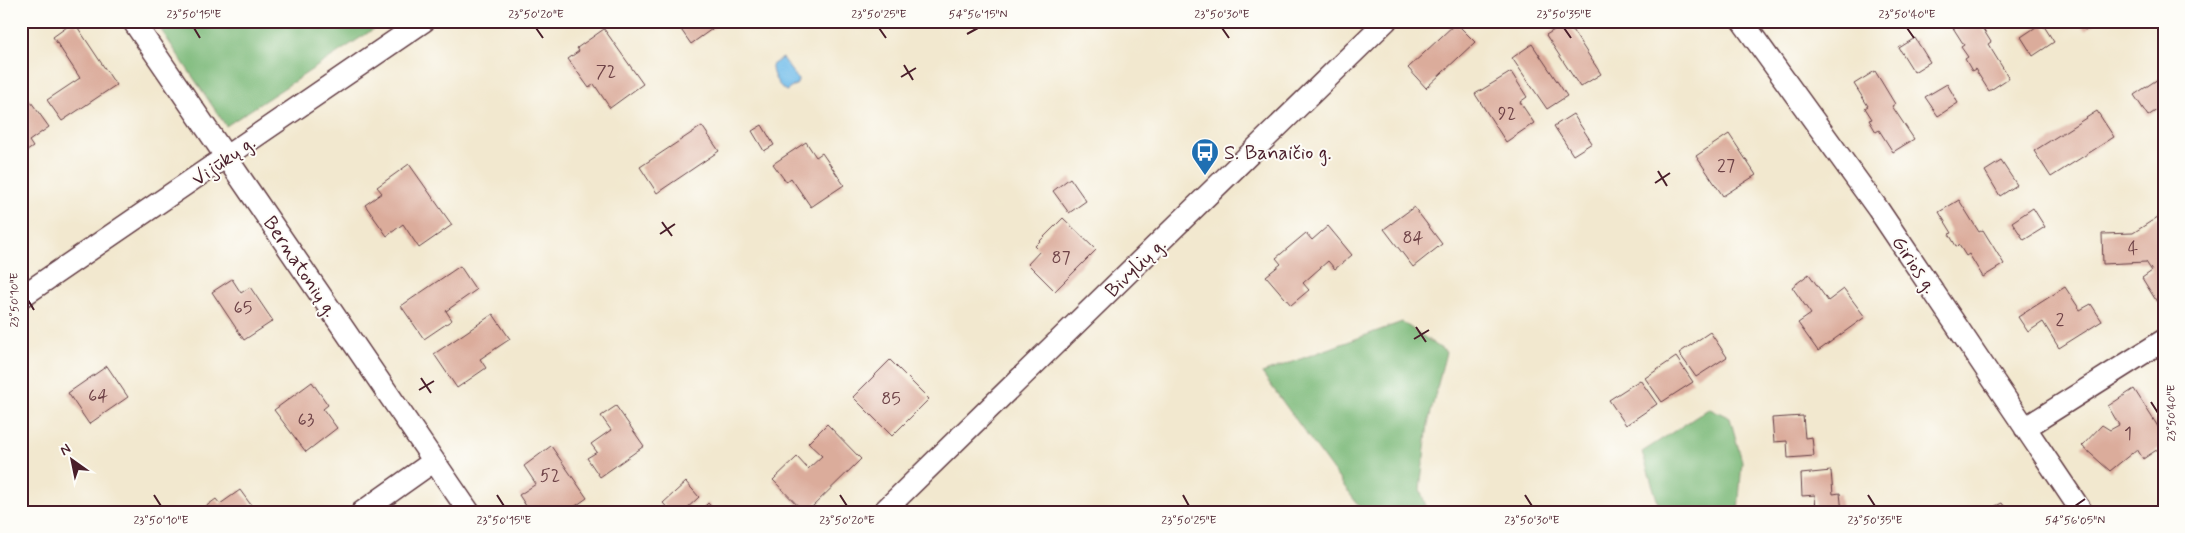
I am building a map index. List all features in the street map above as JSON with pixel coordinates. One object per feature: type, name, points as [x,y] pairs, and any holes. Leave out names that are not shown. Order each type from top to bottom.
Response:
[{"type":"street","name":"Bernatonių g.","points":[[132,21],[469,512]]},
{"type":"street","name":"Vijūkų g.","points":[[21,297],[227,158],[424,21]]},
{"type":"street","name":"Bivylių g.","points":[[883,512],[1386,21]]},
{"type":"street","name":"Girios g.","points":[[1742,21],[1878,209],[2082,512]]},
{"type":"street","points":[[2026,428],[2164,340]]},
{"type":"street","points":[[362,512],[434,461]]},
{"type":"green space","points":[[155,21],[386,21],[226,126]]},
{"type":"green space","points":[[1402,322],[1446,352],[1428,424],[1420,489],[1428,512],[1363,512],[1262,373]]},
{"type":"green space","points":[[1710,408],[1730,418],[1742,461],[1738,512],[1661,512],[1642,452]]},
{"type":"water","points":[[782,58],[798,80],[797,84],[786,91],[776,80],[772,69],[772,65]]},
{"type":"building","points":[[675,21],[717,21],[719,24],[691,44]]},
{"type":"building","points":[[1954,21],[1978,21],[1991,42],[1988,44],[2009,78],[1989,91],[1975,69],[1972,71],[1965,59],[1968,57],[1961,47],[1964,45],[1950,23]]},
{"type":"building","points":[[2079,21],[2098,21],[2085,30]]},
{"type":"building","points":[[74,22],[116,85],[62,121],[47,100],[80,78],[53,37]]},
{"type":"building","points":[[1567,22],[1601,74],[1580,87],[1546,35]]},
{"type":"building","points":[[1456,23],[1475,42],[1426,88],[1408,68]]},
{"type":"building","points":[[2042,23],[2054,42],[2033,56],[2021,37]]},
{"type":"building","points":[[604,29],[643,84],[610,108],[594,84],[589,88],[568,59],[579,51],[577,48]]},
{"type":"building","points":[[1915,38],[1930,62],[1914,72],[1899,48]]},
{"type":"building","points":[[1532,44],[1567,96],[1547,109],[1512,58]]},
{"type":"building","points":[[1875,71],[1895,104],[1892,106],[1914,139],[1893,152],[1879,130],[1876,132],[1869,120],[1872,119],[1865,108],[1868,106],[1854,84]]},
{"type":"building","points":[[1511,72],[1527,97],[1520,102],[1534,123],[1506,142],[1475,94]]},
{"type":"building","points":[[2164,75],[2164,105],[2148,116],[2134,95]]},
{"type":"building","points":[[1947,84],[1958,103],[1938,116],[1925,97]]},
{"type":"building","points":[[21,88],[49,127],[29,141],[33,147],[21,155]]},
{"type":"building","points":[[2097,111],[2114,137],[2051,177],[2034,151]]},
{"type":"building","points":[[1573,114],[1592,143],[1573,155],[1554,126]]},
{"type":"building","points":[[762,125],[774,145],[764,151],[752,131]]},
{"type":"building","points":[[702,126],[719,151],[657,193],[640,167]]},
{"type":"building","points":[[1729,134],[1756,175],[1723,196],[1696,156]]},
{"type":"building","points":[[806,142],[816,157],[822,153],[844,185],[811,207],[791,178],[786,182],[773,164]]},
{"type":"building","points":[[2001,161],[2017,185],[2000,196],[1985,171]]},
{"type":"building","points":[[409,164],[452,225],[419,248],[403,224],[387,236],[365,205],[382,193],[377,187]]},
{"type":"building","points":[[1070,178],[1086,201],[1069,213],[1053,191]]},
{"type":"building","points":[[1959,200],[1979,232],[1983,230],[2004,264],[1983,277],[1969,254],[1966,256],[1959,245],[1956,246],[1949,234],[1952,233],[1939,212]]},
{"type":"building","points":[[1414,207],[1442,244],[1413,267],[1384,229]]},
{"type":"building","points":[[2033,208],[2045,227],[2024,240],[2012,222]]},
{"type":"building","points":[[2164,213],[2164,298],[2157,302],[2142,278],[2152,271],[2146,262],[2103,264],[2102,234],[2133,233]]},
{"type":"building","points":[[1063,218],[1096,250],[1055,291],[1028,264],[1040,251],[1035,246]]},
{"type":"building","points":[[1328,226],[1352,255],[1335,269],[1328,261],[1303,283],[1309,290],[1291,305],[1266,276],[1281,264],[1276,258],[1306,233],[1312,240]]},
{"type":"building","points":[[460,266],[476,290],[446,311],[452,320],[424,339],[401,306]]},
{"type":"building","points":[[1809,274],[1828,301],[1844,289],[1865,317],[1818,351],[1798,323],[1811,314],[1792,287]]},
{"type":"building","points":[[232,279],[241,293],[250,287],[273,321],[244,340],[212,292]]},
{"type":"building","points":[[2065,287],[2080,310],[2091,304],[2102,321],[2059,348],[2043,322],[2028,332],[2018,317]]},
{"type":"building","points":[[493,314],[510,339],[480,359],[486,368],[457,388],[434,354]]},
{"type":"building","points":[[1710,332],[1727,357],[1696,377],[1679,353]]},
{"type":"building","points":[[1676,357],[1693,382],[1662,402],[1645,378]]},
{"type":"building","points":[[890,360],[929,399],[892,436],[853,397]]},
{"type":"building","points":[[107,366],[128,397],[89,424],[68,393]]},
{"type":"building","points":[[1640,380],[1657,404],[1626,425],[1609,400]]},
{"type":"building","points":[[312,382],[328,405],[323,409],[337,428],[306,452],[274,410]]},
{"type":"building","points":[[2134,389],[2164,436],[2164,445],[2143,459],[2137,449],[2110,471],[2082,446],[2102,425],[2110,430],[2119,425],[2108,406]]},
{"type":"building","points":[[616,406],[644,446],[600,477],[587,458],[597,452],[591,444],[611,430],[601,416]]},
{"type":"building","points":[[1803,416],[1805,438],[1812,437],[1814,456],[1788,458],[1787,441],[1774,442],[1772,418]]},
{"type":"building","points":[[827,424],[861,459],[807,512],[804,512],[773,480],[797,457],[808,469],[822,456],[808,443]]},
{"type":"building","points":[[551,446],[587,498],[567,512],[530,512],[519,495],[536,484],[524,466]]},
{"type":"building","points":[[1831,471],[1833,494],[1840,493],[1842,512],[1816,512],[1815,495],[1802,496],[1801,474]]},
{"type":"building","points":[[686,482],[699,497],[683,512],[671,512],[663,503]]},
{"type":"building","points":[[240,490],[256,512],[198,512],[216,499],[220,504]]},
{"type":"building","points":[[708,503],[716,512],[699,512]]},
{"type":"building","points":[[2002,503],[2008,512],[1983,512]]},
{"type":"place","name":"S. Banaičio g.","points":[[1205,176]]}]
